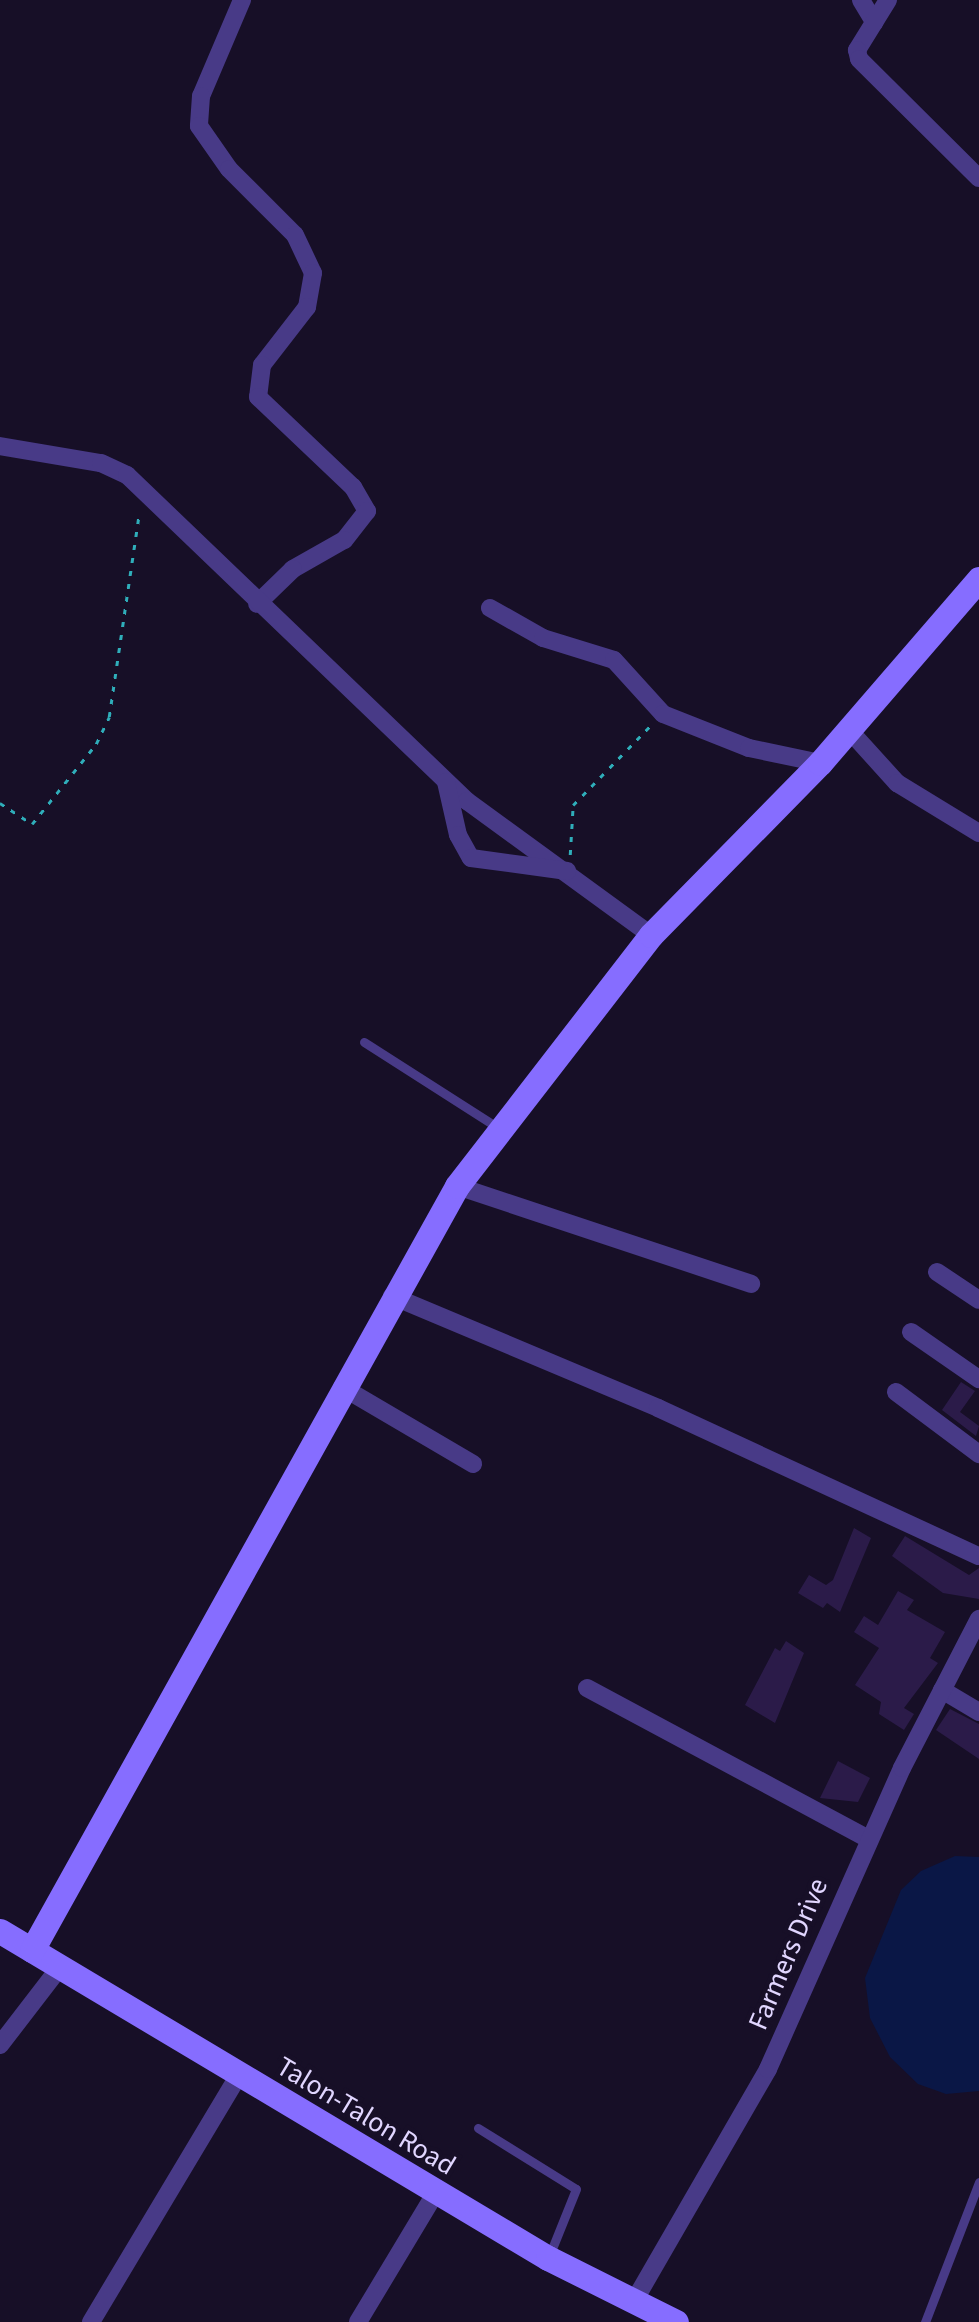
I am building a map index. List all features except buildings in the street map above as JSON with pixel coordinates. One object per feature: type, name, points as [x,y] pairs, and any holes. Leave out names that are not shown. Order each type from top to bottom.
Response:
[{"type":"street","points":[[242,0],[201,96],[199,126],[229,169],[295,235],[313,273],[307,307],[262,365],[258,397],[352,487],[367,511],[344,540],[292,569],[257,604]]},
{"type":"street","points":[[862,0],[874,22]]},
{"type":"street","points":[[888,0],[858,59],[979,178]]},
{"type":"street","points":[[0,446],[101,464],[143,487],[257,604],[446,782],[572,872],[651,936]]},
{"type":"street","points":[[32,1950],[392,1296],[457,1186],[651,936],[820,763],[979,578]]},
{"type":"street","points":[[490,608],[543,638],[614,660],[662,714],[749,748],[820,763]]},
{"type":"street","points":[[849,730],[897,784],[979,833]]},
{"type":"street","points":[[446,782],[458,834],[471,858],[572,872]]},
{"type":"street","points":[[457,1186],[750,1284]]},
{"type":"street","points":[[937,1272],[979,1300]]},
{"type":"street","points":[[392,1296],[640,1400],[979,1556]]},
{"type":"street","points":[[911,1332],[979,1380]]},
{"type":"street","points":[[342,1387],[473,1464]]},
{"type":"street","points":[[896,1392],[979,1454]]},
{"type":"street","name":"Farmers Drive","points":[[633,2302],[768,2069],[869,1838],[979,1619]]},
{"type":"street","points":[[587,1688],[869,1838]]},
{"type":"street","points":[[942,1690],[979,1712]]},
{"type":"street","name":"Talon-Talon Road","points":[[0,1931],[548,2258],[676,2322]]},
{"type":"street","points":[[0,2045],[60,1966]]},
{"type":"street","points":[[92,2322],[239,2075]]},
{"type":"street","points":[[358,2322],[436,2192]]},
{"type":"lane","points":[[364,1042],[501,1129]]},
{"type":"lane","points":[[478,2128],[576,2189],[548,2258]]},
{"type":"lane","points":[[925,2322],[979,2182]]},
{"type":"path","points":[[0,803],[32,824],[96,744],[109,717],[143,487]]},
{"type":"path","points":[[572,872],[573,805],[662,714]]},
{"type":"shaded area","points":[[955,1856],[979,1857],[979,2091],[946,2094],[918,2084],[890,2057],[870,2018],[865,1978],[901,1890],[921,1871]]}]
